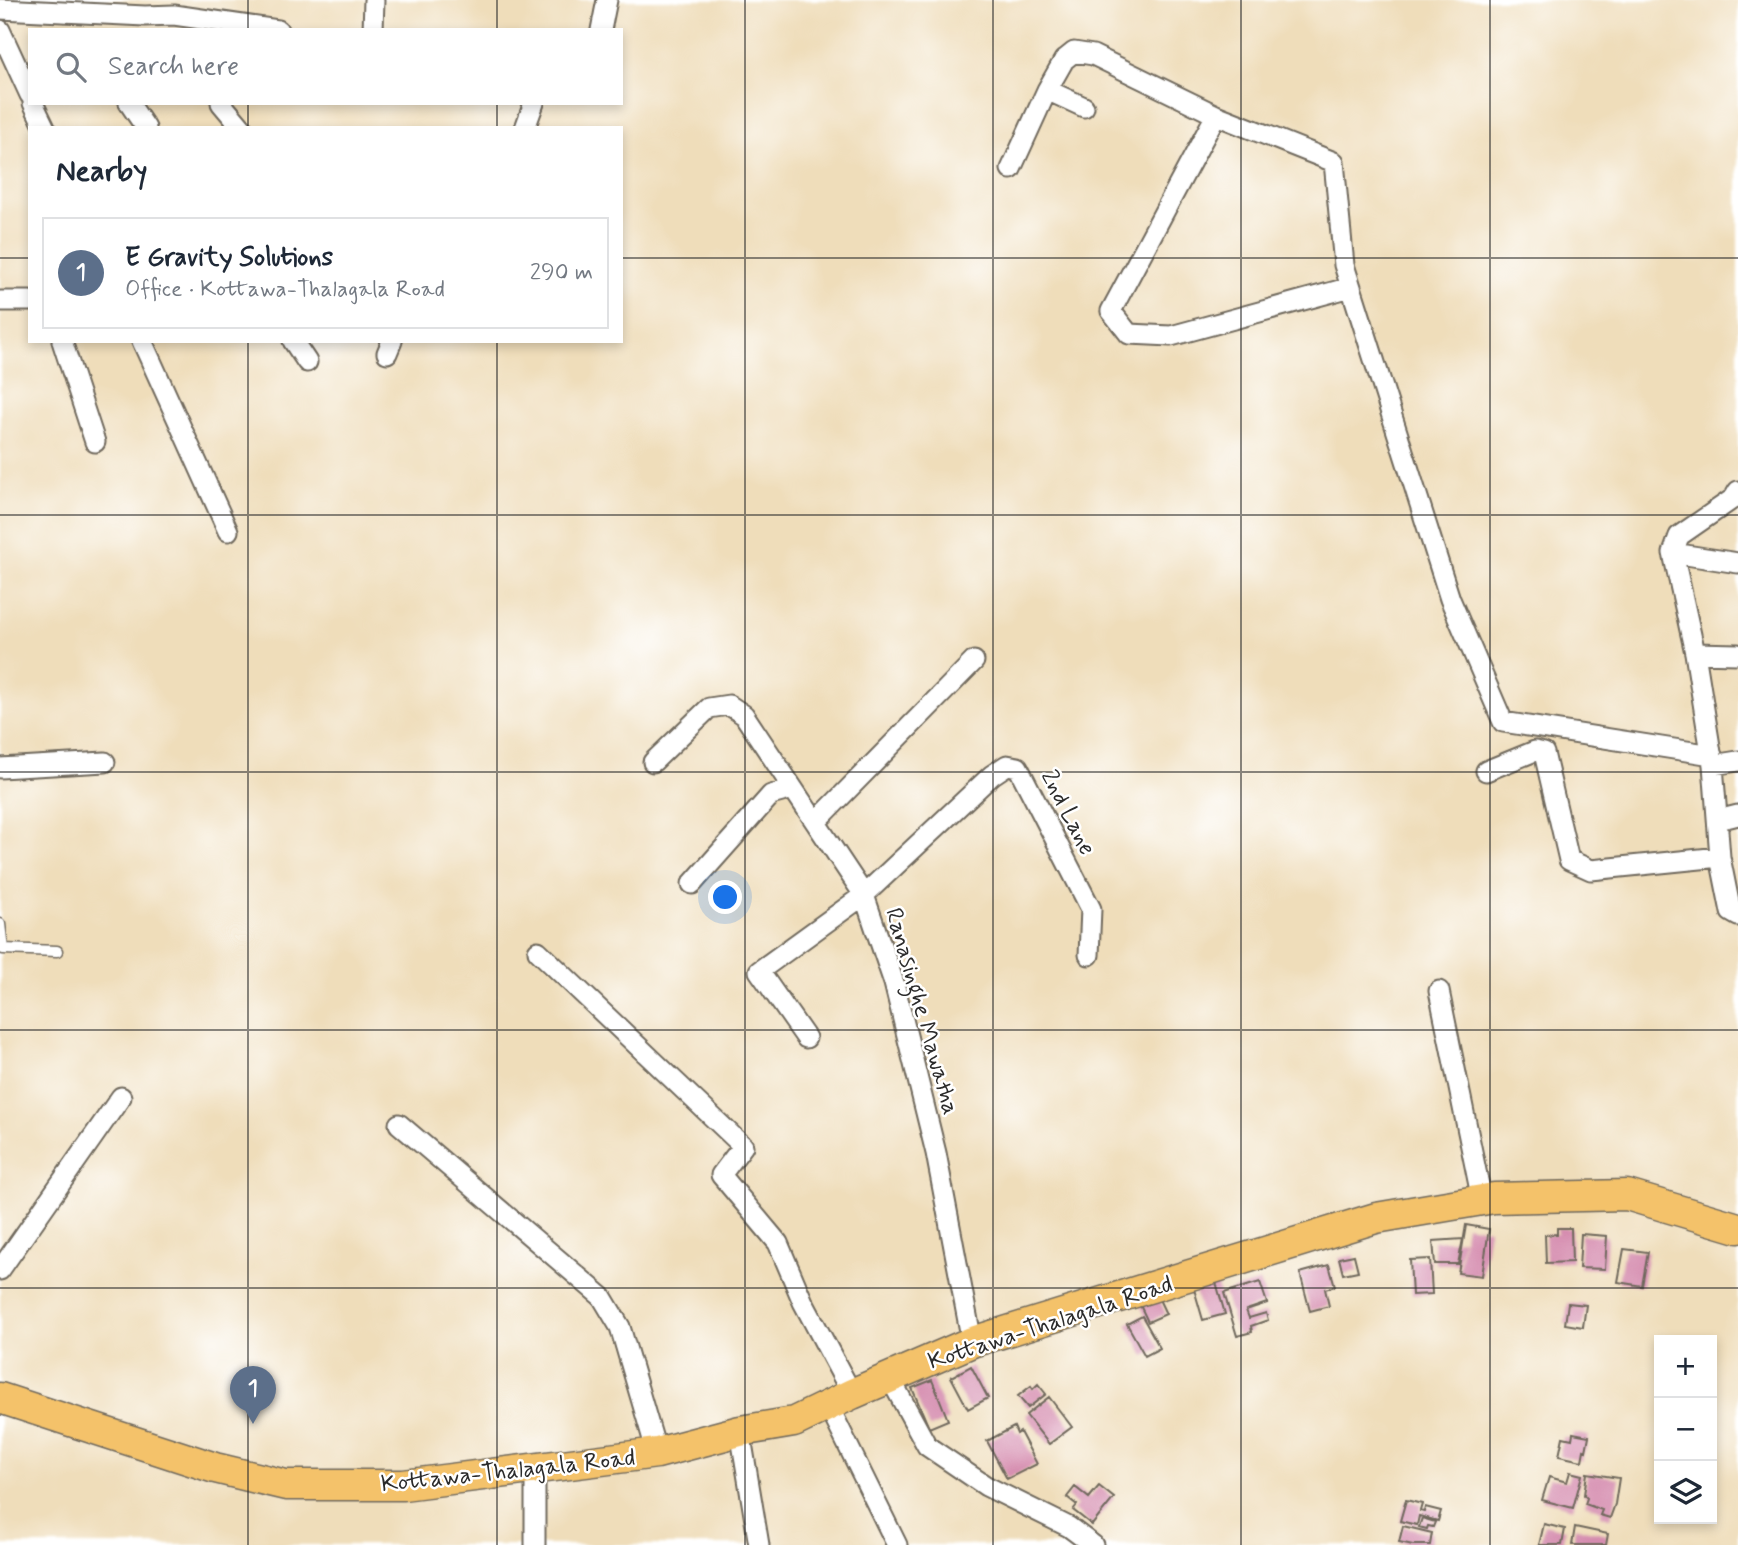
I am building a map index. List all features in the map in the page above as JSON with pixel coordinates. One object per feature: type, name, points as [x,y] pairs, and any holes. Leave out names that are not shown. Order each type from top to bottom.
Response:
[{"type":"main road","name":"Kottawa-Thalagala Road","points":[[0,1398],[215,1468],[286,1485],[403,1485],[657,1453],[740,1431],[794,1422],[972,1342],[1376,1218],[1486,1199],[1627,1195],[1738,1228]]},
{"type":"street","points":[[373,28],[374,0]]},
{"type":"street","points":[[601,28],[607,0]]},
{"type":"street","points":[[0,9],[67,13],[151,23],[174,15],[264,28]]},
{"type":"street","points":[[67,13],[77,28]]},
{"type":"street","points":[[0,30],[28,91]]},
{"type":"street","points":[[1011,169],[1063,60],[1074,52],[1093,55],[1216,116],[1334,162],[1344,265],[1450,599],[1503,722],[1712,760],[1738,761]]},
{"type":"street","points":[[1047,90],[1084,107]]},
{"type":"street","points":[[34,105],[44,126]]},
{"type":"street","points":[[130,105],[145,126]]},
{"type":"street","points":[[223,105],[240,126]]},
{"type":"street","points":[[526,126],[533,105]]},
{"type":"street","points":[[1216,116],[1111,311],[1129,334],[1171,336],[1351,287]]},
{"type":"street","points":[[0,301],[28,301]]},
{"type":"street","points":[[63,343],[95,442]]},
{"type":"street","points":[[143,343],[229,531]]},
{"type":"street","points":[[294,343],[307,362]]},
{"type":"street","points":[[1738,491],[1734,498],[1679,536],[1672,553],[1695,653],[1712,760],[1720,857],[1731,912],[1738,916]]},
{"type":"street","points":[[1672,553],[1738,563]]},
{"type":"street","points":[[1695,653],[1738,654]]},
{"type":"street","points":[[817,822],[974,661]]},
{"type":"street","name":"Ranasinghe Mawatha","points":[[653,762],[709,708],[729,705],[744,715],[864,895],[894,983],[936,1153],[972,1342]]},
{"type":"street","points":[[1486,771],[1535,751],[1544,753],[1569,860],[1591,870],[1720,857]]},
{"type":"street","points":[[0,768],[104,762]]},
{"type":"street","name":"2nd Lane","points":[[864,895],[992,775],[1007,765],[1017,767],[1091,909],[1089,955]]},
{"type":"street","points":[[692,884],[771,795],[793,789]]},
{"type":"street","points":[[1718,820],[1738,815]]},
{"type":"street","points":[[806,1038],[759,971],[864,895]]},
{"type":"street","points":[[538,951],[743,1146],[721,1175],[778,1243],[897,1545]]},
{"type":"street","points":[[1444,996],[1486,1199]]},
{"type":"street","points":[[0,1270],[121,1097]]},
{"type":"street","points":[[399,1124],[602,1297],[620,1327],[657,1453]]},
{"type":"street","points":[[890,1378],[927,1446],[986,1486],[1069,1527],[1093,1545]]},
{"type":"street","points":[[740,1431],[760,1545]]},
{"type":"street","points":[[535,1467],[536,1545]]},
{"type":"lane","points":[[0,924],[4,949],[57,951]]},
{"type":"building","points":[[1466,1225],[1489,1229],[1482,1276],[1458,1273]]},
{"type":"building","points":[[1557,1228],[1571,1228],[1572,1262],[1546,1263],[1545,1235],[1557,1234]]},
{"type":"building","points":[[1581,1234],[1607,1236],[1605,1269],[1579,1268]]},
{"type":"building","points":[[1463,1239],[1458,1264],[1435,1264],[1433,1241]]},
{"type":"building","points":[[1624,1249],[1648,1252],[1642,1286],[1618,1282]]},
{"type":"building","points":[[1354,1255],[1358,1271],[1343,1274],[1339,1258]]},
{"type":"building","points":[[1430,1259],[1432,1294],[1412,1295],[1410,1260]]},
{"type":"building","points":[[1329,1265],[1335,1286],[1325,1289],[1329,1306],[1310,1311],[1300,1273]]},
{"type":"building","points":[[1216,1282],[1225,1314],[1203,1320],[1194,1289]]},
{"type":"building","points":[[1260,1282],[1267,1303],[1246,1310],[1249,1318],[1266,1313],[1268,1320],[1251,1326],[1252,1332],[1237,1336],[1224,1293]]},
{"type":"building","points":[[1157,1295],[1166,1314],[1148,1322],[1139,1303]]},
{"type":"building","points":[[1568,1303],[1586,1305],[1583,1327],[1565,1324]]},
{"type":"building","points":[[1142,1316],[1160,1348],[1145,1356],[1127,1324]]},
{"type":"building","points":[[971,1366],[988,1398],[968,1409],[951,1377]]},
{"type":"building","points":[[932,1380],[948,1420],[929,1428],[912,1388]]},
{"type":"building","points":[[1038,1384],[1046,1394],[1028,1408],[1018,1396]]},
{"type":"building","points":[[1049,1397],[1072,1427],[1049,1444],[1026,1415]]},
{"type":"building","points":[[1014,1427],[1017,1434],[1020,1432],[1037,1464],[1007,1479],[987,1441]]},
{"type":"building","points":[[1573,1433],[1589,1436],[1582,1461],[1559,1456],[1563,1437],[1572,1439]]},
{"type":"building","points":[[1570,1472],[1582,1475],[1573,1508],[1542,1500],[1549,1477],[1567,1482]]},
{"type":"building","points":[[1587,1473],[1619,1478],[1610,1518],[1600,1515],[1602,1510],[1585,1504]]},
{"type":"building","points":[[1099,1486],[1114,1498],[1092,1525],[1073,1510],[1077,1505],[1067,1497],[1075,1487],[1089,1498]]},
{"type":"building","points":[[1406,1500],[1422,1504],[1420,1511],[1424,1512],[1425,1507],[1441,1511],[1438,1521],[1419,1516],[1417,1525],[1400,1521]]},
{"type":"building","points":[[1422,1518],[1435,1522],[1433,1527],[1419,1527]]},
{"type":"building","points":[[1544,1524],[1565,1529],[1562,1545],[1539,1545]]},
{"type":"building","points":[[1403,1526],[1432,1533],[1430,1545],[1399,1542]]},
{"type":"building","points":[[1575,1527],[1608,1534],[1606,1545],[1572,1545]]},
{"type":"place","name":"E Gravity Solutions","points":[[253,1424]]}]
